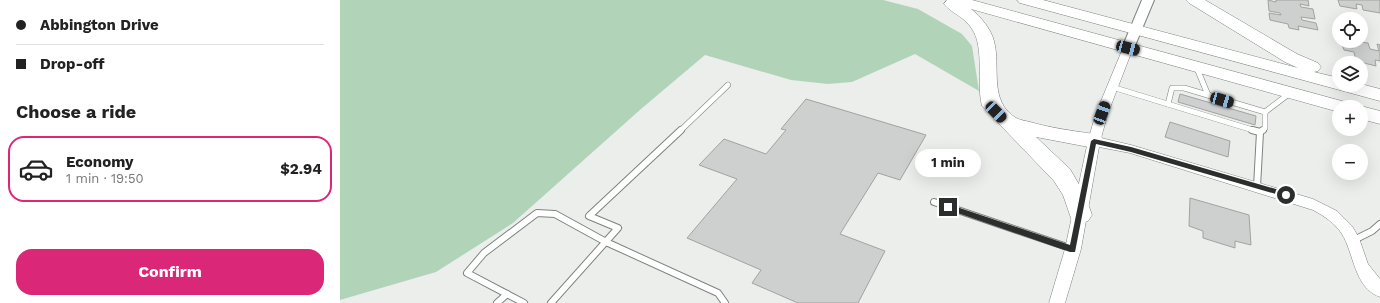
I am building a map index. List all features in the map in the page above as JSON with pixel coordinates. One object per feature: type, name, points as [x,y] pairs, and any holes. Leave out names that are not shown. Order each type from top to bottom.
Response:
[{"type":"highway","points":[[943,0],[958,7],[971,16],[979,27],[986,42],[987,95],[992,106],[1002,118],[1021,133],[1062,175],[1074,195],[1080,215]]},
{"type":"highway","points":[[955,0],[1332,104]]},
{"type":"highway","points":[[1025,0],[1332,82]]},
{"type":"highway","points":[[1194,0],[1291,58],[1332,75]]},
{"type":"highway","points":[[1368,88],[1380,91]]},
{"type":"highway","points":[[1368,92],[1380,95]]},
{"type":"highway","points":[[1368,114],[1380,118]]},
{"type":"highway","points":[[1002,118],[1019,126],[1046,133],[1094,141]]},
{"type":"street","points":[[1057,303],[1073,249],[1094,141],[1112,86],[1128,48],[1134,29],[1148,0]]},
{"type":"street","points":[[1094,141],[1131,150],[1300,199],[1327,211],[1340,222],[1348,232],[1362,266],[1372,282],[1380,290]]},
{"type":"lane","points":[[1196,66],[1208,95]]},
{"type":"lane","points":[[551,303],[618,228],[589,216],[728,85]]},
{"type":"lane","points":[[1112,86],[1260,132]]},
{"type":"lane","points":[[1168,104],[1172,88],[1184,88],[1265,112]]},
{"type":"lane","points":[[1265,112],[1290,93]]},
{"type":"lane","points":[[1257,187],[1260,132],[1265,128],[1265,112]]},
{"type":"lane","points":[[934,202],[1073,249]]},
{"type":"lane","points":[[524,303],[467,273],[484,253],[537,213],[555,214],[606,242],[718,293],[725,303]]},
{"type":"lane","points":[[1352,240],[1372,231],[1380,224]]},
{"type":"lane","points":[[497,303],[507,294]]},
{"type":"green space","points":[[340,0],[883,0],[918,9],[962,34],[972,46],[979,91],[915,54],[852,82],[828,84],[791,80],[705,55],[641,109],[513,223],[436,272],[340,300]]},
{"type":"building","points":[[1268,0],[1276,2],[1276,0],[1308,0],[1309,6],[1300,4],[1301,7],[1313,9],[1315,19],[1301,17],[1302,20],[1316,23],[1318,30],[1298,26],[1299,30],[1289,28],[1288,24],[1270,20],[1269,13],[1281,15],[1280,13],[1269,11]]},
{"type":"building","points":[[1338,0],[1380,0],[1380,13],[1363,10],[1362,5],[1356,4],[1357,9],[1340,6]]},
{"type":"building","points":[[1368,43],[1370,49],[1379,51],[1377,44],[1380,45],[1380,61],[1375,60],[1376,66],[1368,64],[1368,56],[1355,56],[1354,52],[1344,50],[1343,48],[1368,48]]},
{"type":"building","points":[[1180,94],[1256,116],[1255,125],[1178,102]]},
{"type":"building","points":[[806,99],[926,135],[900,180],[878,173],[840,234],[885,251],[858,303],[798,303],[752,283],[761,270],[687,238],[737,179],[699,165],[724,139],[766,154],[786,130],[781,129]]},
{"type":"building","points":[[1170,122],[1230,141],[1228,157],[1165,137]]},
{"type":"building","points":[[1190,198],[1249,215],[1251,245],[1235,241],[1235,248],[1203,238],[1203,231],[1189,226]]},
{"type":"route","points":[[948,207],[1073,249],[1094,141],[1131,150],[1286,195]]}]
